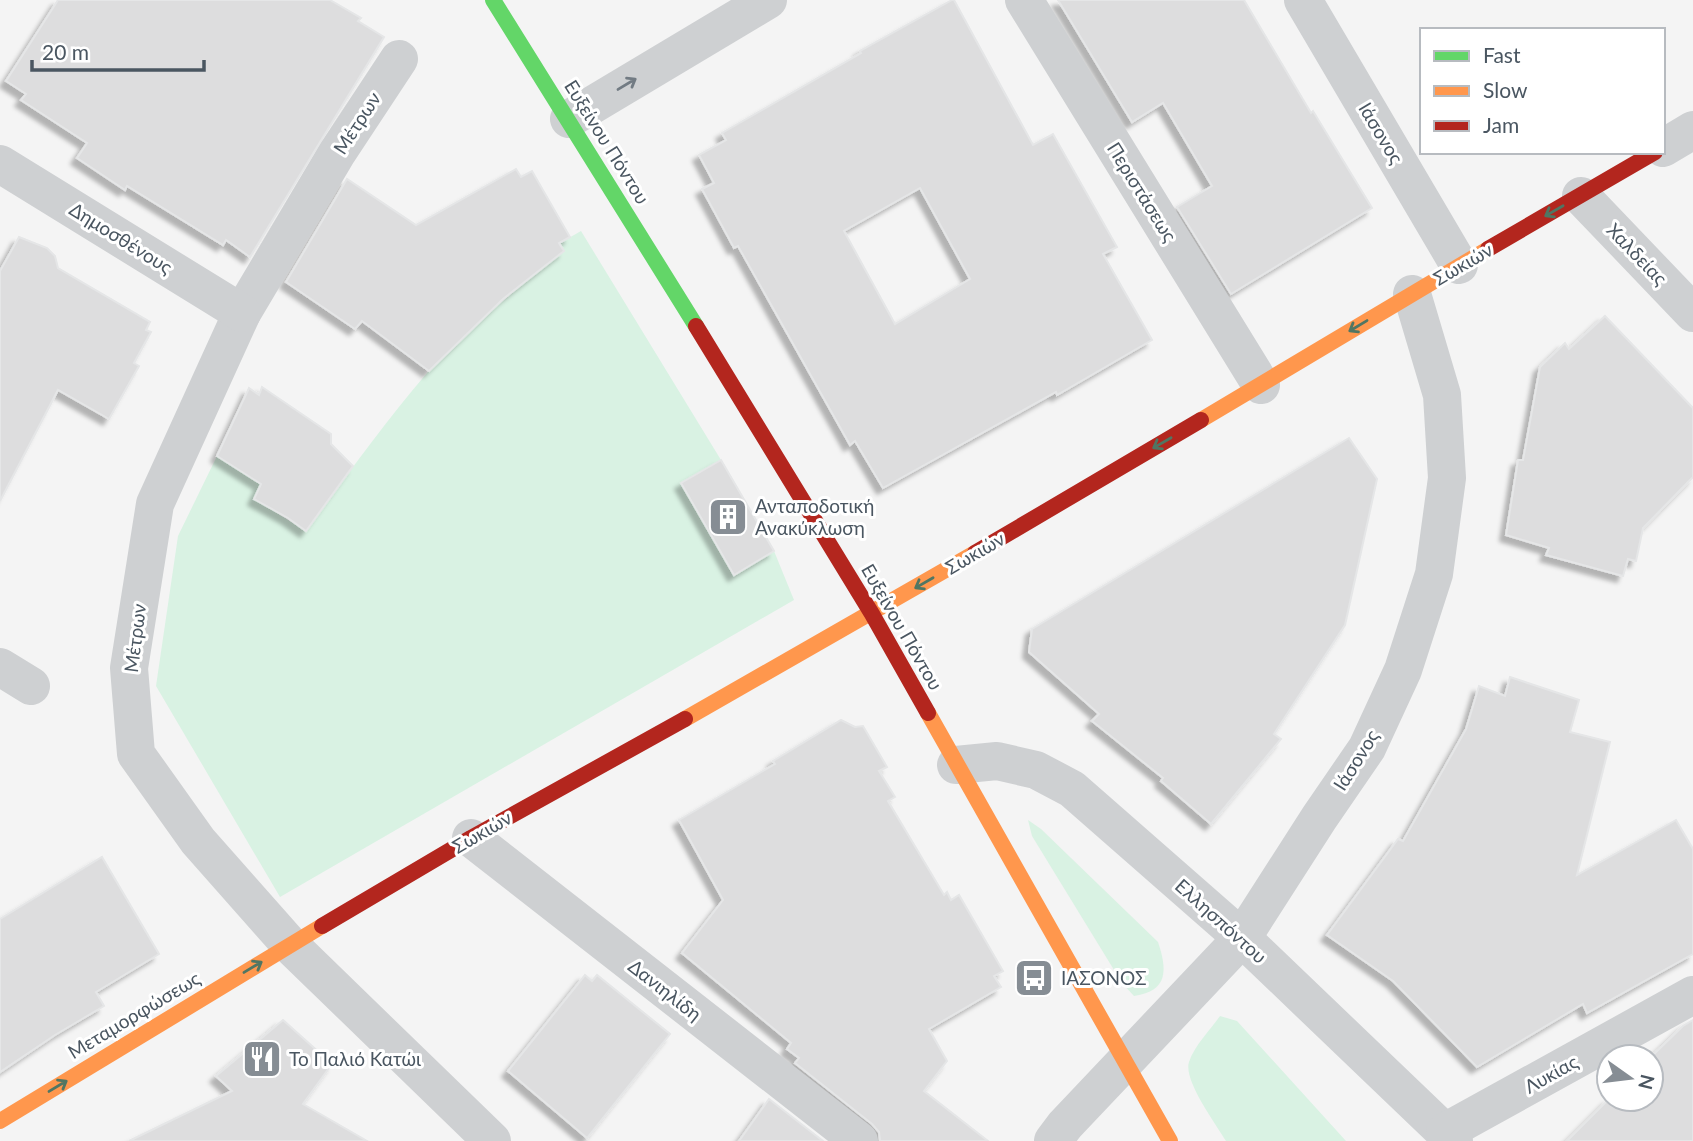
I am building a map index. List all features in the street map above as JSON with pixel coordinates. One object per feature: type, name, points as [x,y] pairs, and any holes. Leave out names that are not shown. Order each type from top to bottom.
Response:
[{"type":"street","name":"Ευξείνου Πόντου","points":[[493,0],[569,119],[872,614],[1170,1141]]},
{"type":"street","points":[[569,119],[768,0]]},
{"type":"street","name":"Περιστάσεως","points":[[1024,0],[1261,385]]},
{"type":"street","name":"Ιάσονος","points":[[1303,0],[1459,265]]},
{"type":"street","name":"Μέτρων","points":[[399,59],[337,153],[242,313],[155,504],[129,668],[136,754],[198,841],[290,945],[492,1141]]},
{"type":"street","points":[[1665,147],[1693,130]]},
{"type":"street","name":"Σωκιών","points":[[290,945],[471,838],[872,614],[1459,265],[1652,154]]},
{"type":"street","name":"Δημοσθένους","points":[[0,164],[242,313]]},
{"type":"street","name":"Χαλδείας","points":[[1581,196],[1693,313]]},
{"type":"street","name":"Ιάσονος","points":[[1054,1141],[1065,1125],[1242,938],[1318,818],[1367,748],[1403,670],[1434,574],[1447,478],[1442,395],[1412,294]]},
{"type":"street","name":"Ελλησπόντου","points":[[956,765],[997,761],[1036,770],[1072,789],[1242,938],[1450,1137]]},
{"type":"street","name":"Δανιηλίδη","points":[[471,838],[859,1141]]},
{"type":"street","name":"Μεταμορφώσεως","points":[[0,1121],[290,945]]},
{"type":"street","name":"Λυκίας","points":[[1450,1137],[1693,995]]},
{"type":"green space","points":[[581,231],[774,551],[794,600],[280,897],[156,686],[178,536],[217,456],[261,484],[254,499],[306,531],[380,431],[442,356],[564,251],[560,243]]},
{"type":"green space","points":[[1028,820],[1041,829],[1158,942],[1164,970],[1154,989],[1134,996],[1122,983],[1032,836]]},
{"type":"green space","points":[[1220,1016],[1237,1021],[1346,1141],[1226,1141],[1195,1090],[1188,1070],[1195,1050]]},
{"type":"building","points":[[58,0],[330,0],[361,18],[358,21],[384,37],[250,257],[226,240],[223,245],[127,186],[125,190],[77,158],[87,143],[21,100],[26,94],[6,81]]},
{"type":"building","points":[[954,0],[1033,145],[1053,134],[1117,247],[1103,254],[1152,340],[1057,395],[1056,392],[883,488],[855,441],[850,445],[738,246],[734,248],[702,189],[714,183],[699,155],[726,140],[722,133],[861,53],[860,51]],"holes":[[[920,188],[970,279],[895,324],[844,231]]]},
{"type":"building","points":[[1058,0],[1244,0],[1311,113],[1313,111],[1372,208],[1231,294],[1177,207],[1212,186],[1163,103],[1132,122]]},
{"type":"building","points":[[516,169],[521,177],[532,171],[570,237],[559,243],[564,251],[503,299],[429,371],[362,321],[355,329],[286,282],[347,179],[416,225]]},
{"type":"building","points":[[19,237],[47,248],[55,256],[58,268],[150,322],[146,330],[151,332],[134,363],[139,366],[109,419],[58,390],[0,501],[0,271]]},
{"type":"building","points":[[1605,316],[1693,408],[1693,477],[1643,528],[1636,561],[1628,559],[1623,576],[1546,555],[1549,548],[1506,535],[1518,460],[1523,460],[1540,367],[1565,343],[1569,349]]},
{"type":"building","points":[[262,387],[331,434],[331,444],[353,466],[306,531],[254,499],[261,484],[217,456],[249,388],[259,395]]},
{"type":"building","points":[[1349,438],[1377,479],[1345,625],[1274,734],[1281,739],[1211,824],[1161,781],[1163,778],[1092,721],[1099,714],[1029,652],[1032,629]]},
{"type":"building","name":"Ανταποδοτική Ανακύκλωση","points":[[721,460],[774,551],[734,575],[681,483]]},
{"type":"building","points":[[1510,677],[1579,700],[1570,732],[1610,742],[1577,875],[1676,820],[1693,849],[1693,954],[1587,1013],[1583,1004],[1477,1067],[1393,981],[1327,935],[1398,839],[1403,841],[1466,729],[1479,686],[1505,696]]},
{"type":"building","points":[[841,720],[855,727],[863,726],[887,767],[879,771],[895,797],[888,801],[944,895],[947,892],[951,900],[959,895],[1003,971],[994,976],[1001,987],[929,1029],[947,1061],[924,1091],[988,1141],[880,1141],[879,1132],[872,1124],[795,1063],[799,1058],[787,1049],[791,1043],[682,953],[723,900],[679,820],[775,764],[773,761]]},
{"type":"building","points":[[102,857],[159,954],[96,992],[104,1006],[0,1072],[0,919]]},
{"type":"building","points":[[585,975],[592,981],[597,975],[670,1034],[587,1138],[508,1071]]},
{"type":"building","points":[[283,1020],[332,1064],[303,1104],[367,1141],[129,1141],[232,1091],[216,1076]]},
{"type":"building","points":[[1693,1020],[1693,1141],[1567,1141],[1595,1113],[1665,1113],[1665,1043]]},
{"type":"building","points":[[769,1099],[823,1141],[739,1141]]},
{"type":"traffic: fast","points":[[493,0],[696,326]]},
{"type":"traffic: slow","points":[[1201,420],[1488,249]]},
{"type":"traffic: slow","points":[[685,719],[975,553]]},
{"type":"traffic: slow","points":[[928,713],[1170,1141]]},
{"type":"traffic: slow","points":[[0,1121],[322,926]]},
{"type":"traffic: jam","points":[[1488,249],[1652,154]]},
{"type":"traffic: jam","points":[[696,326],[872,614],[928,713]]},
{"type":"traffic: jam","points":[[975,553],[1201,420]]},
{"type":"traffic: jam","points":[[322,926],[471,838],[685,719]]},
{"type":"place","name":"Ανταποδοτική Ανακύκλωση","points":[[728,517]]},
{"type":"place","name":"ΙΑΣΟΝΟΣ","points":[[1034,978]]},
{"type":"place","name":"Το Παλιό Κατώι","points":[[262,1059]]}]
